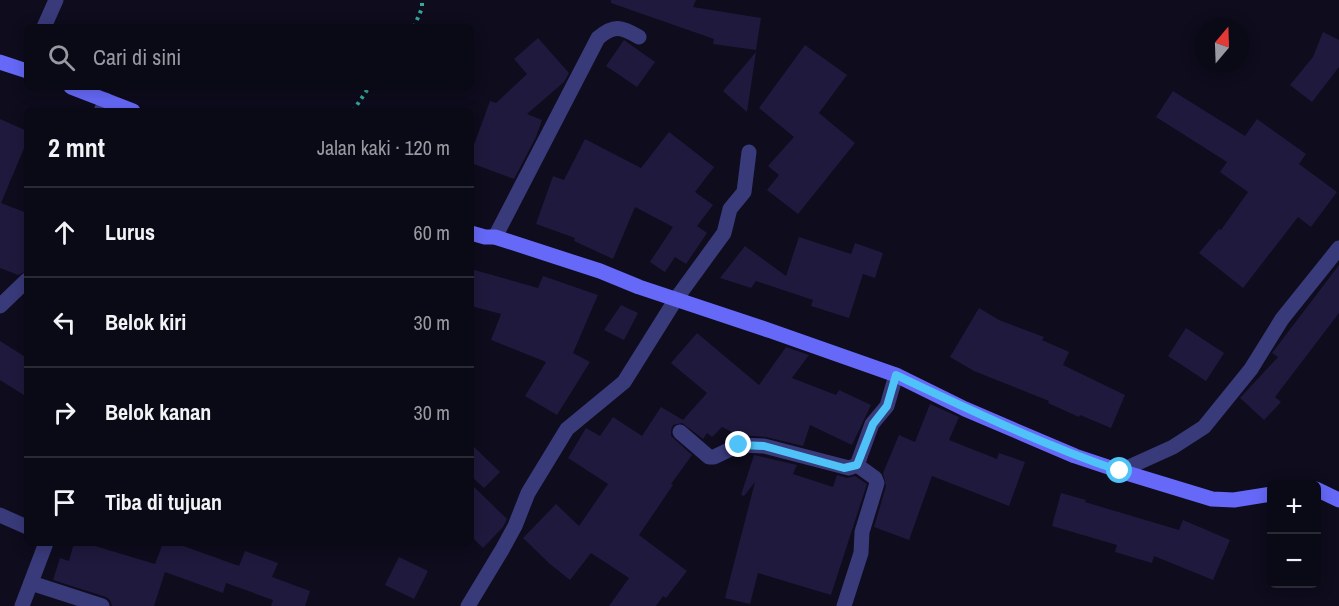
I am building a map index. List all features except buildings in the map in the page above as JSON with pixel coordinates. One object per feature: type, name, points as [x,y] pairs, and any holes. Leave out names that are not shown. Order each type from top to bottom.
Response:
[{"type":"street","points":[[45,24],[56,0]]},
{"type":"street","points":[[495,237],[598,38],[607,30],[618,28],[639,37]]},
{"type":"street","points":[[0,62],[24,70]]},
{"type":"street","points":[[76,90],[103,105],[118,108]]},
{"type":"street","points":[[468,606],[515,526],[528,493],[567,429],[624,382],[676,299],[724,232],[730,209],[744,192],[749,152]]},
{"type":"street","points":[[474,234],[495,237],[600,271],[639,287],[896,375],[965,409],[1075,456],[1120,471],[1212,499],[1234,500],[1267,495]]},
{"type":"street","points":[[1120,471],[1173,447],[1204,426],[1251,369],[1282,319],[1339,248]]},
{"type":"street","points":[[0,306],[24,283]]},
{"type":"street","points":[[857,465],[873,424],[887,406],[896,375]]},
{"type":"street","points":[[680,432],[708,457],[714,457],[739,445],[764,446],[844,468],[857,465],[875,478],[877,483],[862,532],[861,553],[844,606]]},
{"type":"street","points":[[1321,491],[1339,500]]},
{"type":"street","points":[[0,515],[24,526]]},
{"type":"street","points":[[22,606],[45,546]]},
{"type":"street","points":[[31,583],[102,606]]},
{"type":"path","points":[[415,24],[422,8],[422,0]]},
{"type":"path","points":[[355,108],[367,90]]},
{"type":"route","points":[[739,445],[764,446],[844,468],[857,465],[873,424],[887,406],[896,375],[965,409],[1044,443],[1120,471]]}]
